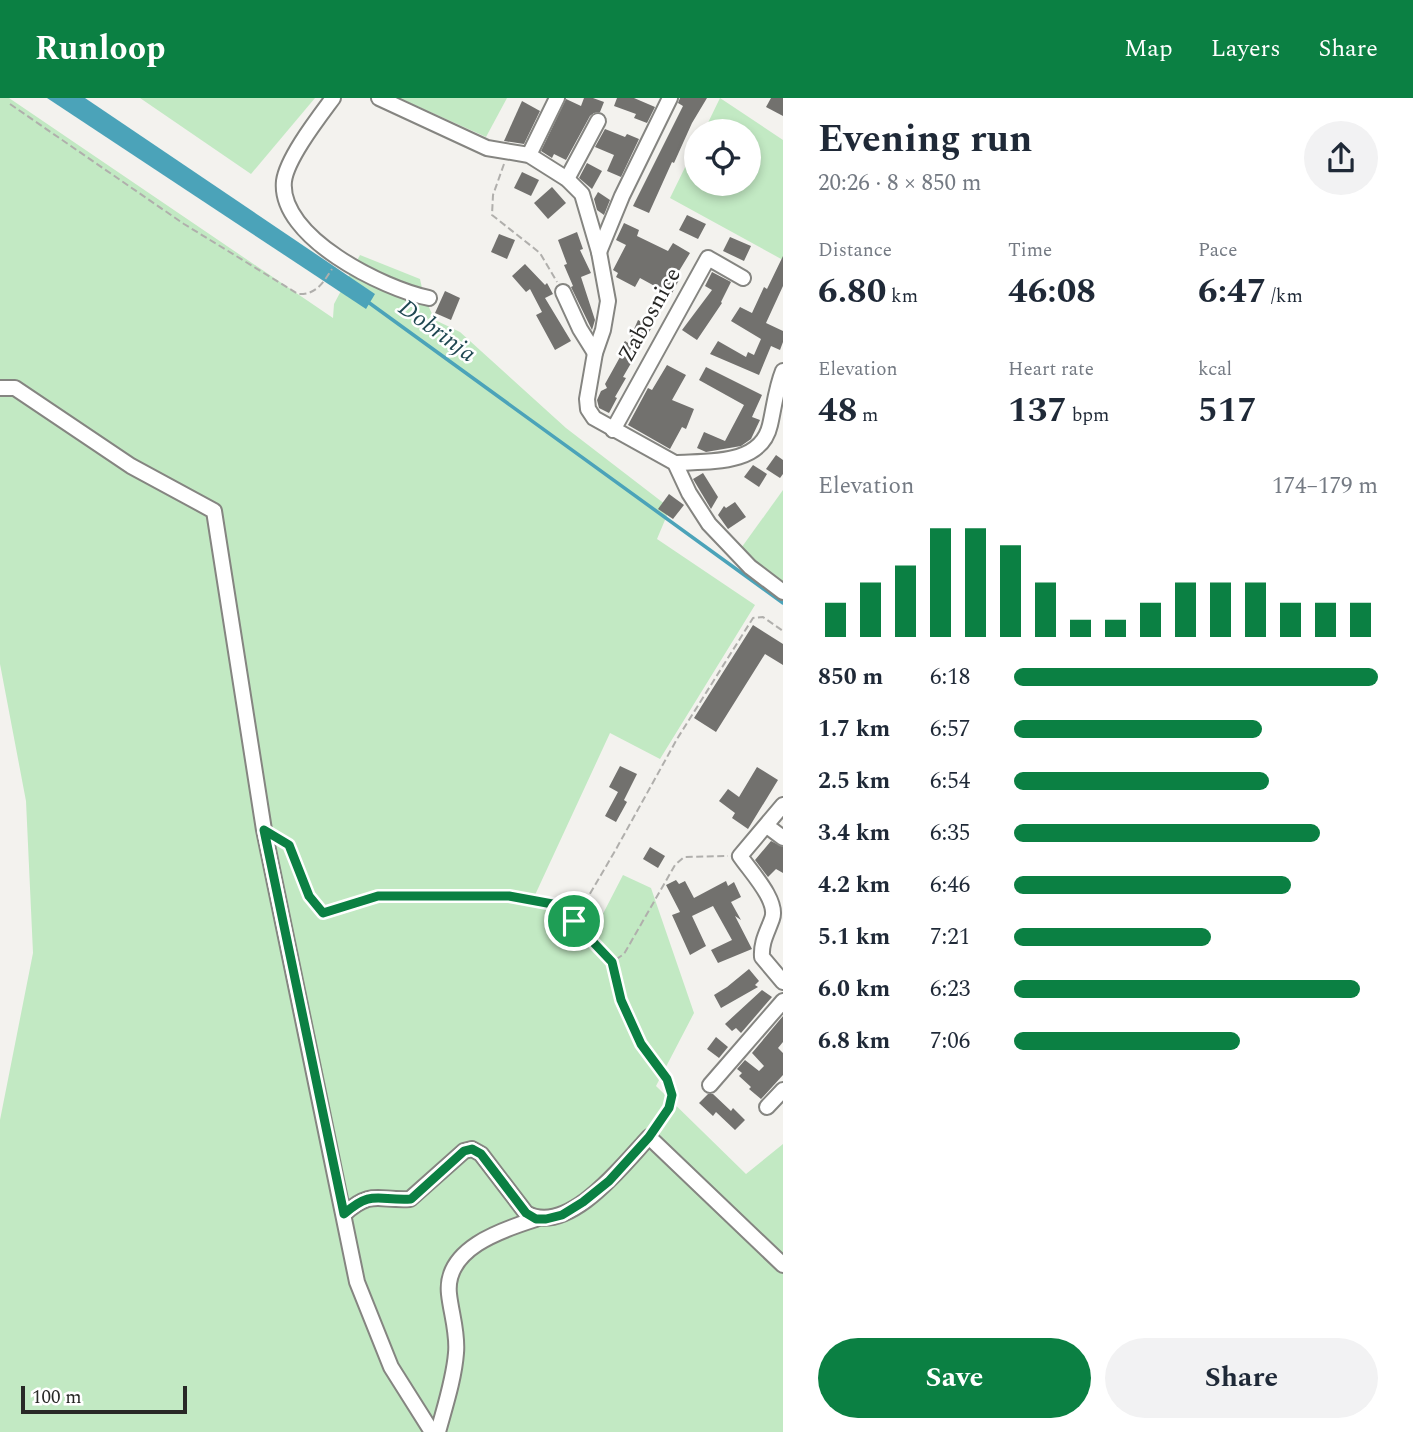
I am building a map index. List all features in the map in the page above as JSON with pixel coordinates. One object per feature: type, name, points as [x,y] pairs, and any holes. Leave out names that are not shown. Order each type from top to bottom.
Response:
[{"type":"street","points":[[333,98],[292,161],[284,180],[289,210],[297,222],[352,268],[407,293],[429,298]]},
{"type":"street","points":[[379,98],[487,148],[528,155],[557,98]]},
{"type":"street","points":[[599,252],[622,196],[670,98]]},
{"type":"street","points":[[567,179],[598,121]]},
{"type":"street","name":"Zabosnice","points":[[528,155],[567,179],[582,194],[599,252],[608,301],[595,353],[587,400],[588,409],[594,418],[613,430],[675,463]]},
{"type":"street","name":"Zabosnice","points":[[613,430],[708,258],[743,278]]},
{"type":"street","name":"Zabosnice","points":[[563,292],[580,329],[595,353]]},
{"type":"street","points":[[783,371],[776,430],[753,451],[741,457],[675,463],[689,493],[709,524],[750,567],[783,593]]},
{"type":"street","points":[[0,388],[15,388],[131,466],[215,511],[264,830],[357,1282],[391,1367],[432,1432]]},
{"type":"street","points":[[783,805],[740,856],[772,902],[773,917],[762,943],[762,957],[783,982]]},
{"type":"street","points":[[767,826],[783,838]]},
{"type":"street","points":[[710,1085],[783,1001]]},
{"type":"street","points":[[767,1107],[783,1090]]},
{"type":"street","points":[[438,1432],[457,1352],[449,1276],[460,1258],[506,1228],[562,1215],[583,1202],[609,1181],[649,1137],[783,1265]]},
{"type":"street","points":[[344,1214],[356,1203],[370,1198],[380,1196],[411,1199],[464,1151],[472,1149],[481,1154],[526,1213],[536,1219]]},
{"type":"path","points":[[10,104],[184,224],[298,294],[312,293],[323,284],[335,264]]},
{"type":"path","points":[[507,153],[493,195],[492,215],[540,253],[563,292]]},
{"type":"path","points":[[574,921],[677,739],[753,618],[763,617],[783,631]]},
{"type":"path","points":[[264,830],[289,845],[309,896],[323,913],[378,896],[509,896],[558,905],[612,962],[621,1000],[641,1044],[667,1079],[672,1095],[669,1108],[649,1137]]},
{"type":"path","points":[[612,962],[624,954],[675,865],[684,857],[740,856]]},
{"type":"green space","points":[[0,98],[9,98],[333,318],[334,304],[360,255],[420,279],[424,297],[435,320],[460,332],[566,428],[670,508],[657,539],[755,605],[660,759],[610,733],[535,895],[591,937],[623,875],[651,888],[694,1013],[656,1086],[746,1174],[783,1144],[783,1432],[0,1432],[0,1120],[33,953],[26,801],[0,664]]},
{"type":"green space","points":[[140,98],[315,98],[251,174]]},
{"type":"green space","points":[[399,98],[507,98],[486,137]]},
{"type":"green space","points":[[720,98],[752,119],[710,119]]},
{"type":"green space","points":[[761,125],[783,140],[783,260],[670,198],[684,169],[684,196],[761,196]]},
{"type":"green space","points":[[783,490],[783,590],[734,558]]},
{"type":"water","points":[[47,98],[85,98],[375,294],[366,309]]},
{"type":"building","points":[[584,98],[604,102],[600,112],[590,116],[566,160],[554,154],[552,158],[541,151],[566,99],[581,106]]},
{"type":"building","points":[[617,98],[634,98],[655,107],[647,123],[634,118],[636,114],[614,106]]},
{"type":"building","points":[[680,98],[707,98],[694,119],[684,119],[684,141],[649,213],[633,206],[683,106],[678,103]]},
{"type":"building","points":[[771,98],[783,98],[783,116],[766,107]]},
{"type":"building","points":[[522,101],[540,111],[524,144],[504,141]]},
{"type":"building","points":[[605,129],[639,139],[621,177],[607,171],[614,155],[595,147]]},
{"type":"building","points":[[587,163],[602,171],[592,189],[579,178]]},
{"type":"building","points":[[522,172],[539,180],[531,196],[514,188]]},
{"type":"building","points":[[552,187],[566,203],[548,219],[534,203]]},
{"type":"building","points":[[598,192],[610,200],[604,215],[597,210],[594,199]]},
{"type":"building","points":[[687,215],[706,224],[698,239],[679,230]]},
{"type":"building","points":[[624,223],[639,230],[637,236],[668,251],[673,243],[690,253],[676,276],[680,278],[671,295],[640,278],[635,287],[616,277],[618,273],[613,270],[626,245],[616,240]]},
{"type":"building","points":[[577,232],[583,249],[580,250],[591,273],[581,277],[595,320],[592,330],[571,287],[573,286],[564,265],[567,264],[558,240]]},
{"type":"building","points":[[499,234],[515,240],[507,259],[491,252]]},
{"type":"building","points":[[730,237],[751,246],[744,261],[723,251]]},
{"type":"building","points":[[783,256],[783,286],[766,323],[783,331],[780,350],[771,346],[759,375],[710,354],[718,341],[746,357],[748,352],[754,355],[761,339],[731,321],[740,307],[752,313]]},
{"type":"building","points":[[525,264],[545,285],[547,283],[553,294],[545,298],[571,341],[555,350],[536,315],[542,312],[530,289],[526,292],[512,276]]},
{"type":"building","points":[[712,272],[731,282],[722,303],[697,340],[682,330],[712,290],[705,286]]},
{"type":"building","points":[[445,291],[460,298],[451,320],[435,313]]},
{"type":"building","points":[[638,320],[652,327],[623,377],[626,378],[609,413],[599,408],[597,400],[601,391],[607,388],[605,384],[620,357],[616,355],[625,341],[628,343]]},
{"type":"building","points":[[667,365],[686,375],[672,400],[694,409],[686,429],[682,427],[670,449],[628,425],[648,388],[652,390]]},
{"type":"building","points":[[706,367],[762,395],[752,417],[760,420],[751,439],[741,446],[706,452],[697,448],[704,432],[725,441],[744,405],[699,380]]},
{"type":"building","points":[[776,455],[783,460],[783,474],[780,478],[766,469]]},
{"type":"building","points":[[753,465],[767,474],[759,487],[744,477]]},
{"type":"building","points":[[703,473],[718,497],[711,509],[693,479]]},
{"type":"building","points":[[669,494],[684,505],[673,519],[658,509]]},
{"type":"building","points":[[735,502],[746,517],[728,529],[718,515],[724,506],[726,508]]},
{"type":"building","points":[[753,625],[783,644],[783,665],[765,654],[716,732],[694,718]]},
{"type":"building","points":[[620,766],[637,774],[616,822],[605,816],[618,792],[609,787]]},
{"type":"building","points":[[757,767],[778,780],[748,829],[732,818],[735,813],[719,801],[728,789],[739,797]]},
{"type":"building","points":[[771,841],[783,847],[783,873],[776,869],[768,877],[755,860]]},
{"type":"building","points":[[650,847],[665,856],[658,868],[643,859]]},
{"type":"building","points":[[676,880],[679,884],[685,881],[694,898],[726,881],[728,886],[734,882],[741,897],[731,902],[752,949],[718,963],[711,950],[732,940],[713,906],[692,916],[706,946],[690,955],[672,915],[680,912],[666,885]]},
{"type":"building","points":[[749,969],[759,981],[755,985],[758,987],[721,1008],[714,995]]},
{"type":"building","points":[[762,990],[772,997],[741,1033],[736,1028],[732,1031],[725,1024]]},
{"type":"building","points":[[783,1016],[783,1042],[778,1048],[783,1053],[783,1075],[761,1099],[749,1089],[751,1087],[739,1076],[742,1073],[737,1069],[745,1060],[759,1071],[764,1066],[752,1053]]},
{"type":"building","points":[[716,1037],[728,1047],[719,1058],[707,1049]]},
{"type":"building","points":[[708,1094],[713,1094],[731,1111],[733,1108],[745,1120],[735,1130],[716,1112],[713,1116],[699,1103]]},
{"type":"waterway","name":"Dobrinja","points":[[368,302],[783,603]]},
{"type":"route","points":[[264,830],[289,845],[309,896],[323,913],[378,896],[509,896],[558,905],[574,921],[612,962],[621,1000],[641,1044],[667,1079],[672,1095],[669,1108],[649,1137],[609,1181],[562,1215],[536,1219],[526,1213],[481,1154],[472,1149],[464,1151],[411,1199],[380,1196],[370,1198],[356,1203],[344,1214],[264,830]]}]
